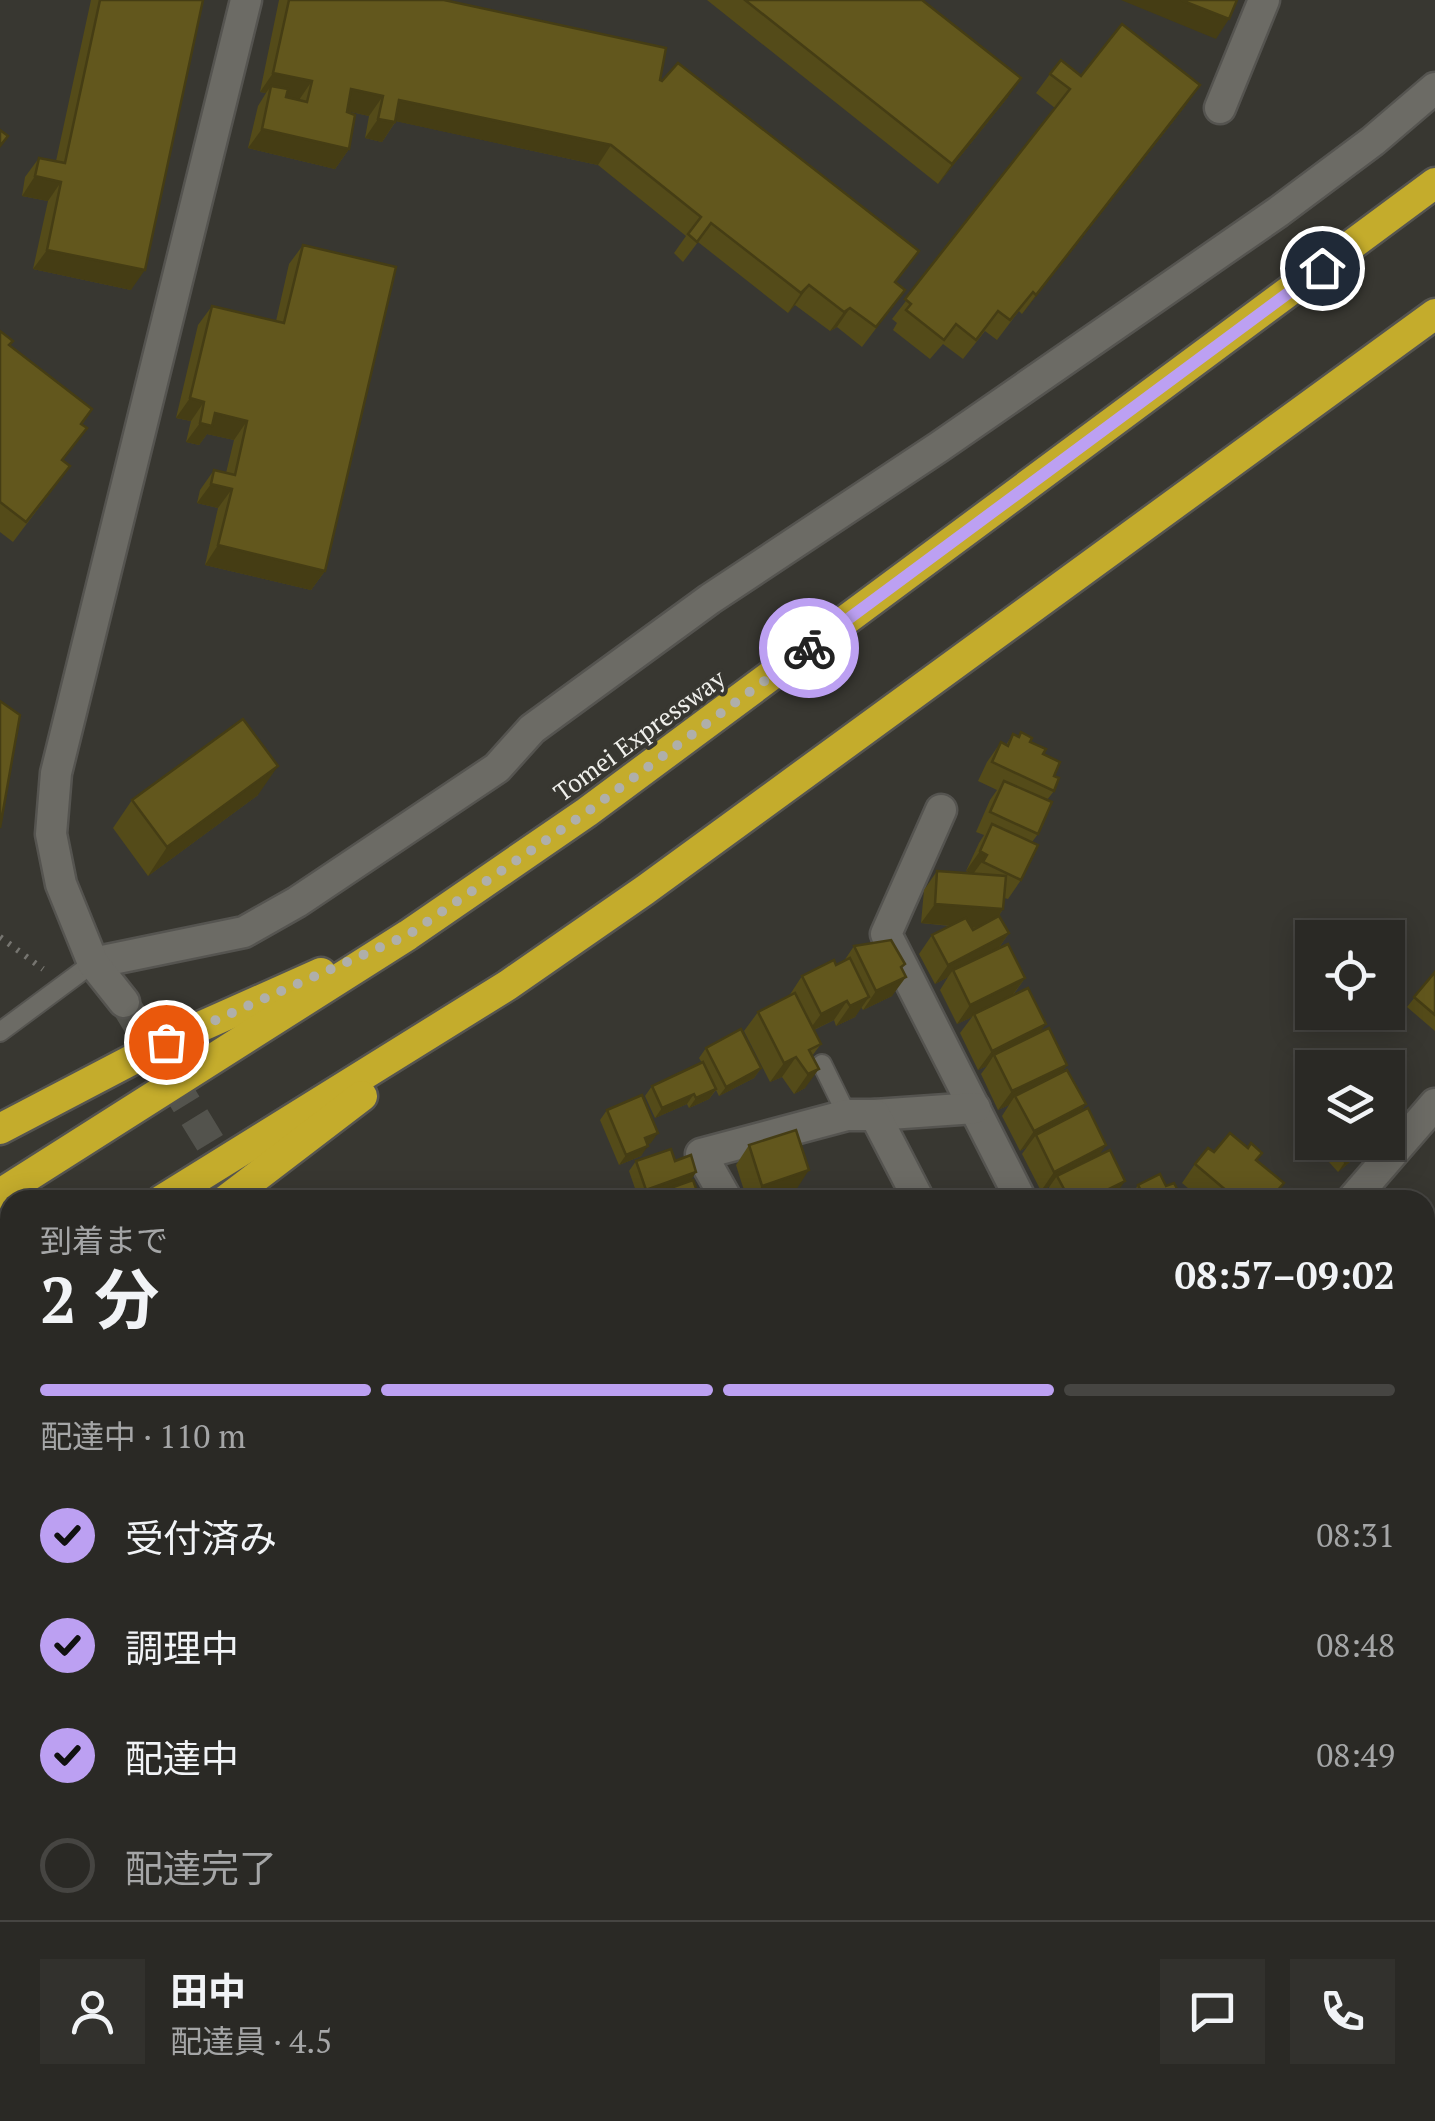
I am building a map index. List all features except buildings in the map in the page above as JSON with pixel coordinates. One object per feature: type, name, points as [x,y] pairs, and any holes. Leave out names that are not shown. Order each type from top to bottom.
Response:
[{"type":"highway","name":"Tomei Expressway","points":[[6,1190],[408,935],[587,812],[1435,183]]},
{"type":"highway","points":[[239,1190],[508,985],[645,890],[1435,314]]},
{"type":"highway","points":[[0,1130],[166,1042],[408,935]]},
{"type":"highway","points":[[178,1190],[508,985]]},
{"type":"street","points":[[124,1002],[94,963],[61,884],[50,834],[56,773],[246,0]]},
{"type":"street","points":[[1220,108],[1264,0]]},
{"type":"street","points":[[94,963],[244,932],[297,902],[497,768],[532,730],[710,598],[938,447],[1278,212],[1373,141],[1435,88]]},
{"type":"street","points":[[940,810],[886,934],[1016,1190]]},
{"type":"street","points":[[1361,1190],[1435,1104]]},
{"type":"street","points":[[722,1190],[702,1154],[861,1115],[975,1108]]},
{"type":"street","points":[[861,1115],[912,1190]]},
{"type":"lane","points":[[0,1032],[94,963]]},
{"type":"lane","points":[[822,1064],[861,1115]]},
{"type":"path","points":[[0,936],[64,984]]},
{"type":"tunnel","points":[[124,1002],[236,1185]]},
{"type":"way so far","points":[[166,1042],[408,935],[587,812],[809,648]]},
{"type":"route","points":[[809,648],[1322,268]]}]
